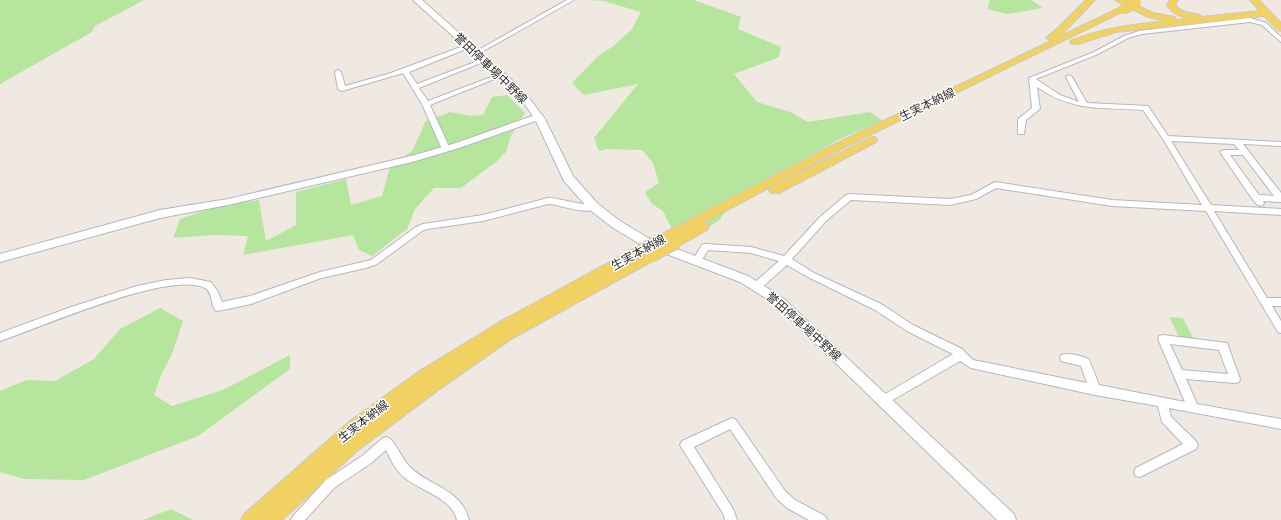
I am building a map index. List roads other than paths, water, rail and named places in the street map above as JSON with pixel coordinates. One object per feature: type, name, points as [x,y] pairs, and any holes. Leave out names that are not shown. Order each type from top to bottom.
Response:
[{"type":"main road","name":"誉田停車場中野線","points":[[417,0],[501,75],[526,100],[538,117],[568,178],[594,207],[616,224],[644,241],[744,279],[779,300],[1008,520]]},
{"type":"main road","points":[[1012,65],[1061,31],[1091,0]]},
{"type":"main road","points":[[1119,0],[1151,15],[1190,22]]},
{"type":"main road","points":[[1174,0],[1171,6],[1175,10],[1183,14],[1196,17],[1252,12],[1266,14]]},
{"type":"main road","points":[[1254,0],[1281,28]]},
{"type":"main road","name":"生実本納線","points":[[250,520],[348,432],[421,378],[477,342],[670,240],[835,148],[1012,65],[1139,2]]},
{"type":"main road","points":[[1012,65],[1088,36],[1106,31],[1266,14]]},
{"type":"main road","name":"生実本納線","points":[[270,520],[313,479],[351,446],[432,386],[506,335],[646,253]]},
{"type":"street","points":[[416,87],[571,0]]},
{"type":"street","points":[[1032,80],[1032,78],[1096,53],[1126,37],[1157,30],[1250,20],[1264,24],[1281,40]]},
{"type":"street","points":[[338,72],[342,89],[476,53]]},
{"type":"street","points":[[405,71],[426,104],[446,149]]},
{"type":"street","points":[[426,104],[501,75]]},
{"type":"street","points":[[1069,77],[1084,104]]},
{"type":"street","points":[[1032,80],[1060,98],[1084,104],[1145,108],[1166,138],[1281,329]]},
{"type":"street","points":[[1021,132],[1019,119],[1036,109],[1032,80]]},
{"type":"street","points":[[0,258],[160,214],[228,202],[412,159],[446,149],[538,117]]},
{"type":"street","points":[[1166,138],[1281,144]]},
{"type":"street","points":[[1236,141],[1281,199],[1256,198]]},
{"type":"street","points":[[1246,153],[1224,152],[1266,211]]},
{"type":"street","points":[[757,286],[786,260],[823,219],[849,197],[950,202],[973,197],[996,185],[1082,200],[1209,209],[1281,212]]},
{"type":"street","points":[[0,337],[85,305],[172,282],[197,282],[209,286],[218,307],[251,300],[320,275],[366,265],[419,229],[426,226],[483,218],[548,201],[555,201],[576,208],[594,207]]},
{"type":"street","points":[[697,261],[705,247],[751,250],[786,260],[811,275],[878,307],[910,328],[958,352],[971,364],[1095,390],[1162,401],[1281,424]]},
{"type":"street","points":[[1265,302],[1281,302]]},
{"type":"street","points":[[1178,374],[1235,379],[1223,346],[1163,339],[1178,374],[1193,407]]},
{"type":"street","points":[[884,400],[961,356]]},
{"type":"street","points":[[1065,358],[1085,362],[1095,390]]},
{"type":"street","points":[[1140,472],[1192,445],[1166,419],[1162,401]]},
{"type":"street","points":[[731,520],[730,512],[686,445],[732,422],[781,495],[791,504],[821,520]]},
{"type":"street","points":[[297,520],[330,484],[366,460],[387,442],[395,457],[408,472],[420,482],[456,503],[461,510],[463,520]]}]
